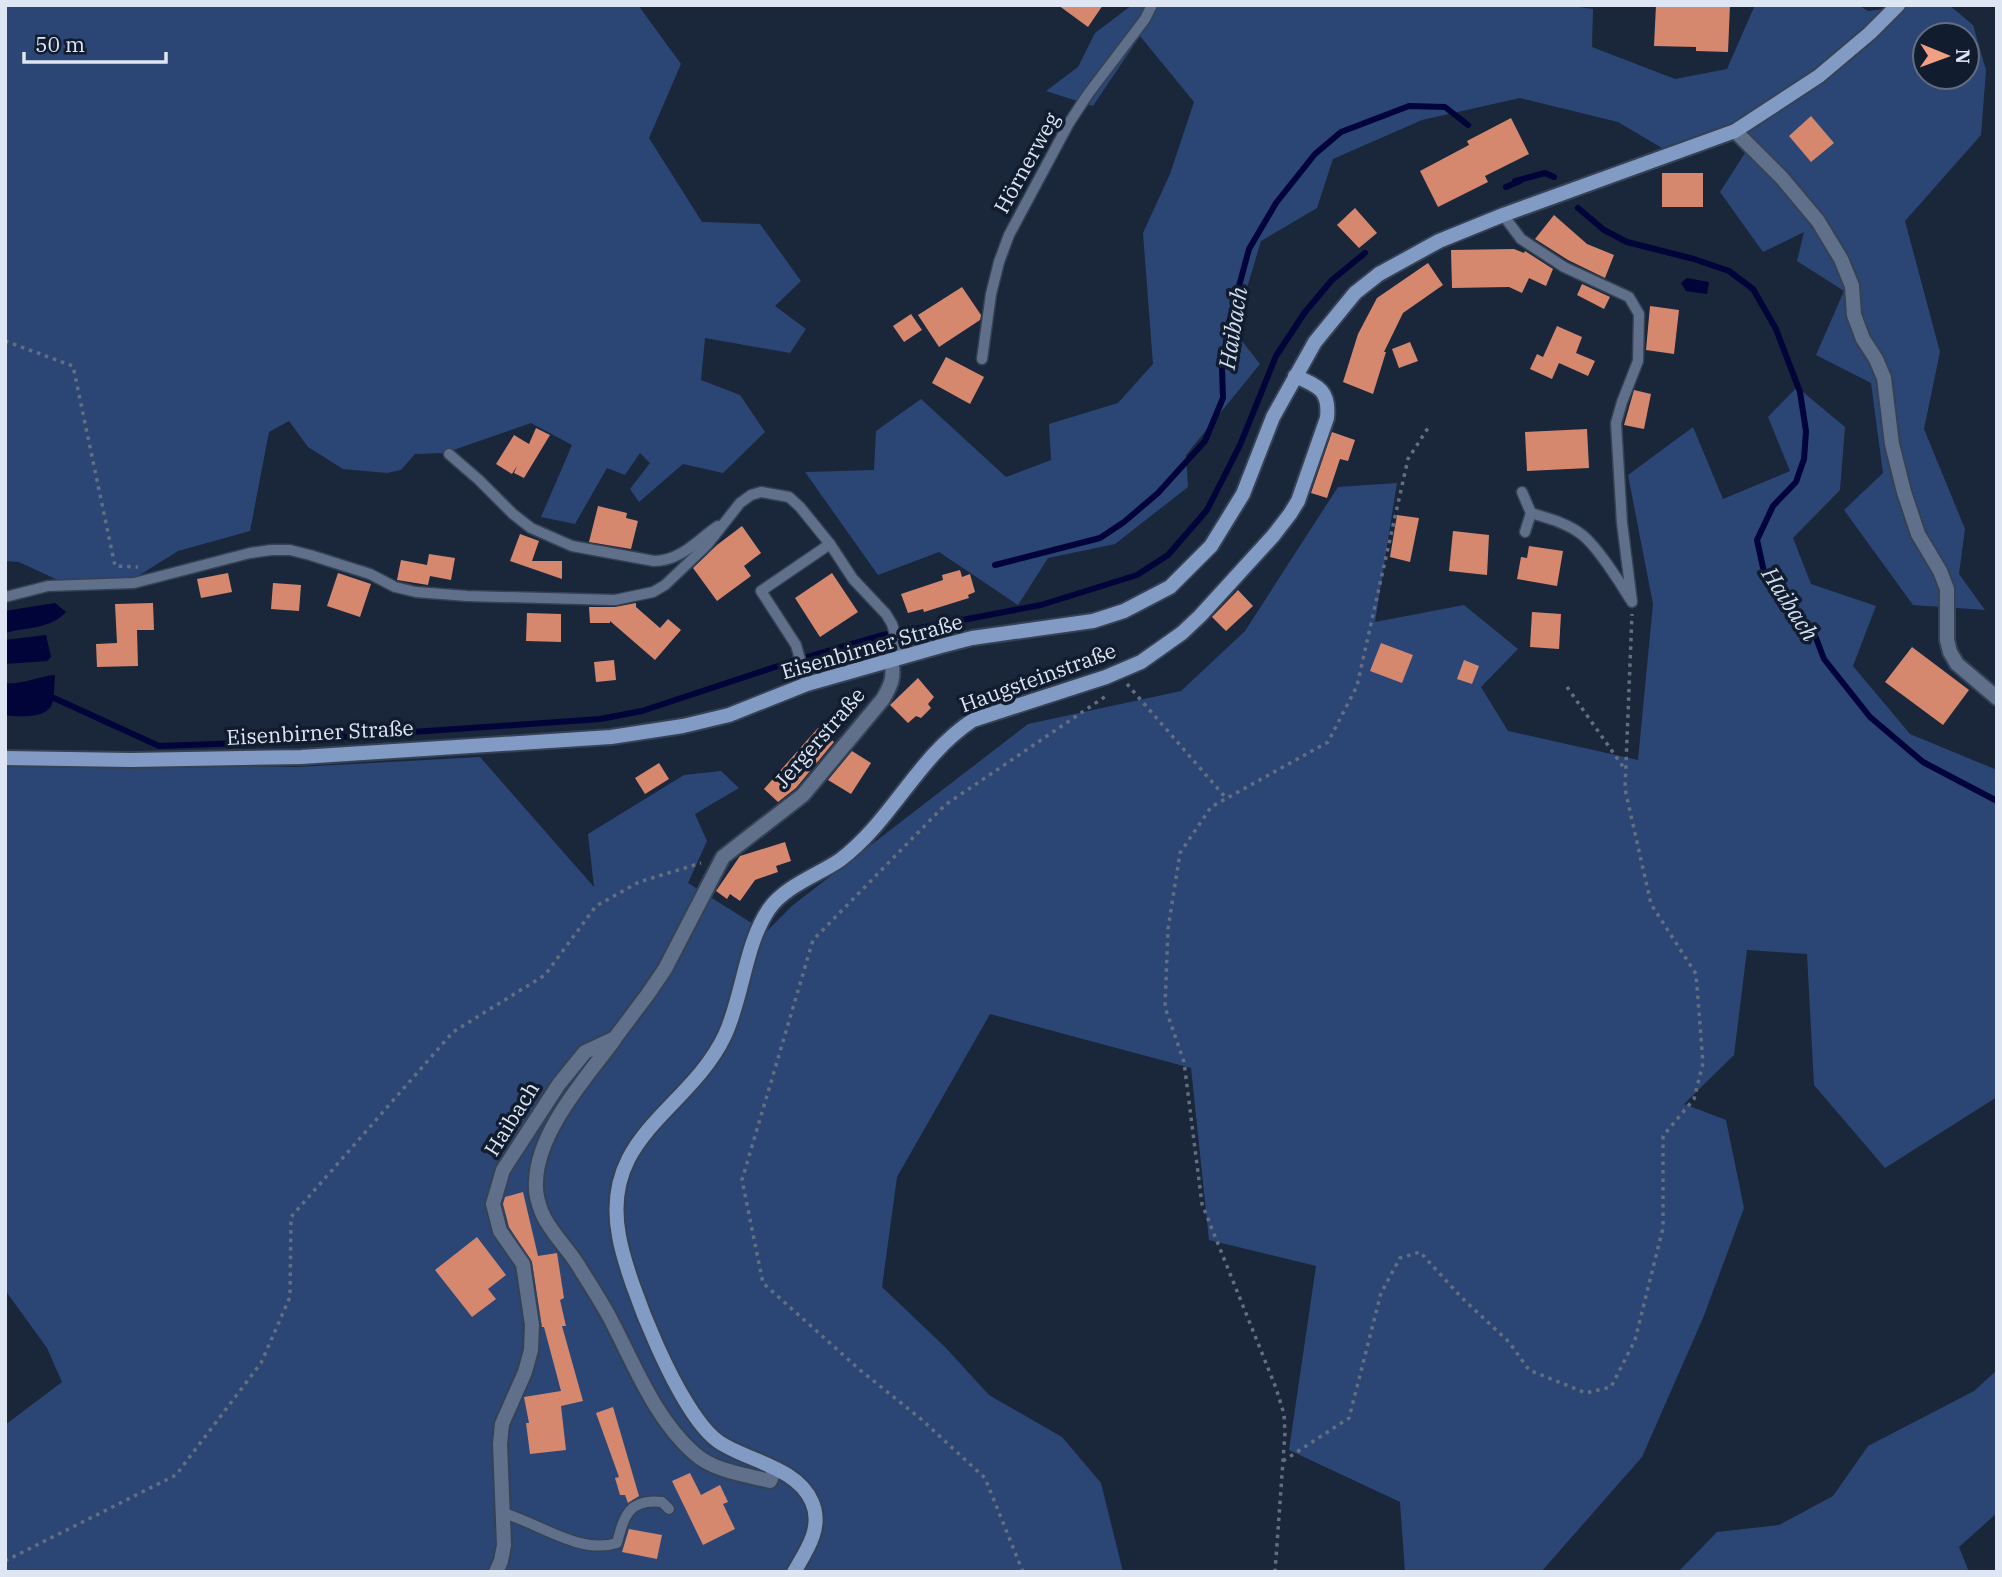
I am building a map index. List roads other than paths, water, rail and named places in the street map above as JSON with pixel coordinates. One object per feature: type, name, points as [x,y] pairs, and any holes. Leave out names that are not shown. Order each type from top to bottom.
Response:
[{"type":"main road","name":"Eisenbirner Straße","points":[[5,758],[131,760],[301,757],[611,737],[683,726],[729,715],[807,684],[897,654],[972,638],[1093,621],[1124,611],[1170,587],[1210,546],[1243,494],[1273,417],[1315,342],[1355,293],[1379,274],[1439,241],[1503,215],[1735,131],[1819,76],[1870,33],[1898,5]]},
{"type":"main road","name":"Haugsteinstraße","points":[[794,1572],[815,1528],[816,1515],[812,1501],[792,1478],[717,1441],[688,1407],[637,1297],[624,1262],[617,1208],[618,1184],[625,1162],[642,1136],[717,1050],[736,1004],[757,933],[771,906],[858,844],[956,731],[973,720],[1106,677],[1152,655],[1200,616],[1273,536],[1298,501],[1327,418],[1328,405],[1324,393],[1316,385],[1295,376]]},
{"type":"street","points":[[1735,131],[1782,178],[1818,221],[1841,259],[1852,286],[1854,316],[1884,378],[1892,444],[1904,492],[1919,534],[1947,589],[1947,640],[1950,652],[1957,664],[1997,698]]},
{"type":"street","name":"Jergerstraße","points":[[723,857],[803,795],[883,699],[891,686],[897,654]]},
{"type":"street","name":"Haibach","points":[[496,1572],[504,1545],[500,1444],[502,1424],[525,1372],[531,1350],[532,1325],[523,1265],[500,1231],[493,1204],[497,1186],[512,1152],[559,1084],[585,1052],[615,1038],[665,969],[723,857]]},
{"type":"street","points":[[615,1038],[563,1110],[544,1146],[537,1165],[536,1183],[536,1196],[542,1213],[578,1264],[656,1407],[696,1456],[733,1472],[769,1481],[775,1469]]},
{"type":"lane","name":"Hörnerweg","points":[[982,359],[991,294],[1009,235],[1069,123],[1145,19],[1152,5]]},
{"type":"lane","points":[[1503,215],[1521,239],[1564,267],[1629,297],[1639,314],[1638,361],[1616,423],[1622,523],[1632,603],[1619,580],[1581,534],[1554,520],[1531,513]]},
{"type":"lane","points":[[449,454],[531,528],[572,545],[654,561],[667,561],[678,557],[725,520],[751,495],[761,492],[789,497],[830,544],[853,579],[886,614],[892,624],[897,654]]},
{"type":"lane","points":[[1522,492],[1531,513],[1525,532]]},
{"type":"lane","points":[[5,597],[48,586],[134,583],[250,553],[280,550],[310,555],[370,574],[395,587],[416,592],[615,600],[653,592],[664,585],[707,545],[725,520]]},
{"type":"lane","points":[[807,684],[796,646],[761,591],[830,544]]},
{"type":"lane","points":[[503,1513],[524,1519],[579,1544],[604,1547],[617,1543],[625,1515],[631,1509],[654,1501],[663,1502],[669,1509]]},
{"type":"waterway","name":"Haibach","points":[[995,565],[1100,538],[1158,493],[1205,441],[1223,398],[1222,368],[1229,323],[1249,249],[1276,203],[1315,154],[1341,132],[1409,106],[1445,107],[1468,125]]},
{"type":"waterway","name":"Haibach","points":[[1515,181],[1545,173],[1554,177]]},
{"type":"waterway","name":"Haibach","points":[[1506,187],[1520,181]]},
{"type":"waterway","name":"Haibach","points":[[1578,208],[1604,230],[1627,242],[1729,271],[1753,289],[1776,329],[1800,392],[1806,431],[1804,459],[1796,482],[1773,506],[1757,540],[1764,572],[1789,608],[1816,638],[1824,659],[1870,717],[1923,762],[1997,801]]},
{"type":"waterway","points":[[46,699],[54,698],[159,746],[269,742],[600,719],[642,711],[784,664],[883,635],[1041,605],[1137,575],[1168,555],[1207,510],[1240,445],[1276,356],[1305,312],[1332,280],[1365,253]]}]
